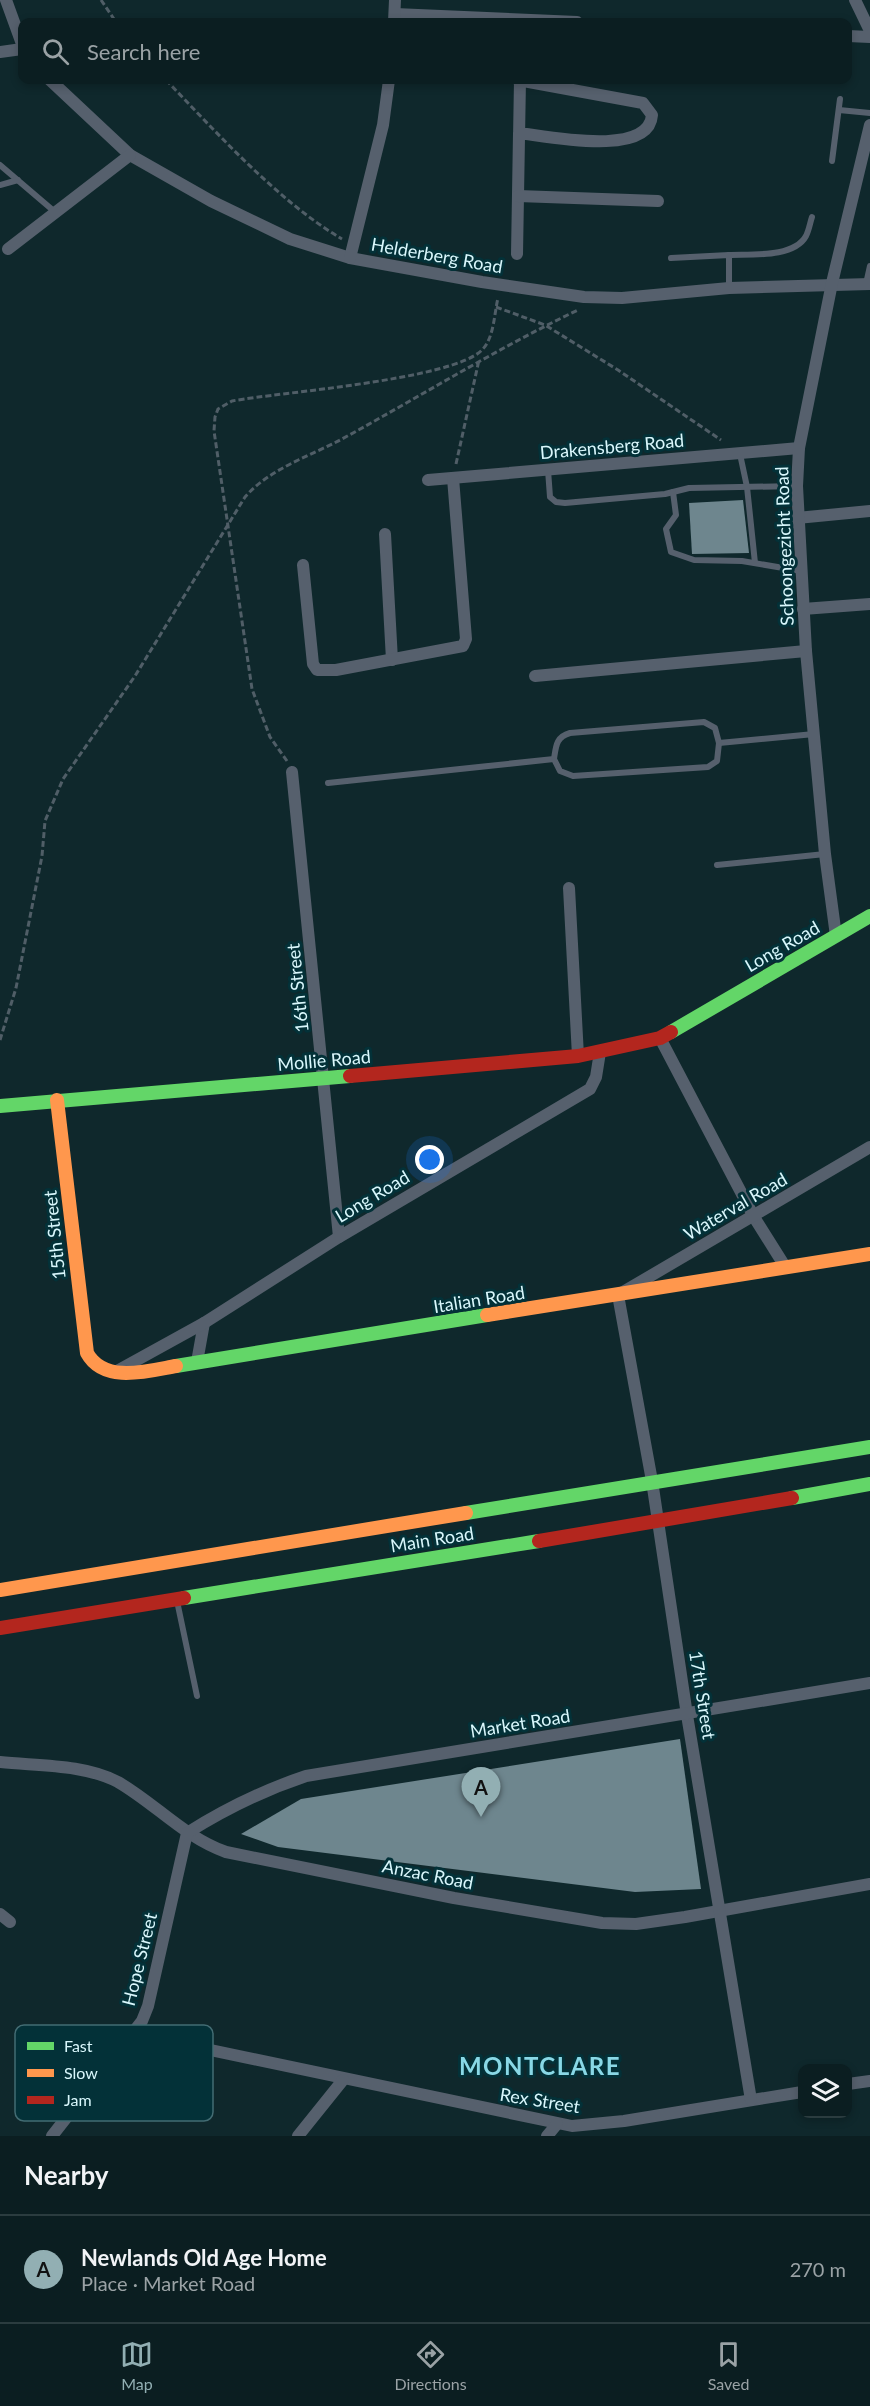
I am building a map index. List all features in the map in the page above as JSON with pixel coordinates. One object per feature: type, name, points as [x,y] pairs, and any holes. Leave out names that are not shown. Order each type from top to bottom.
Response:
[{"type":"main road","name":"Long Road","points":[[655,1040],[870,916]]},
{"type":"main road","name":"Mollie Road","points":[[0,1106],[578,1056],[655,1040]]},
{"type":"main road","name":"15th Street","points":[[57,1101],[85,1346],[95,1364]]},
{"type":"main road","name":"Italian Road","points":[[95,1364],[106,1371],[114,1372],[197,1362],[870,1254]]},
{"type":"main road","name":"Main Road","points":[[0,1590],[652,1481],[870,1447]]},
{"type":"main road","name":"Main Road","points":[[0,1628],[659,1521],[870,1484]]},
{"type":"street","points":[[6,0],[18,33]]},
{"type":"street","points":[[395,0],[395,18]]},
{"type":"street","points":[[855,0],[870,31]]},
{"type":"street","points":[[852,36],[870,37]]},
{"type":"street","points":[[0,52],[18,50]]},
{"type":"street","name":"Helderberg Road","points":[[54,84],[130,155],[211,201],[290,239],[500,285],[604,297],[729,288],[832,283],[868,284]]},
{"type":"street","points":[[352,251],[383,125],[388,84]]},
{"type":"street","points":[[519,84],[517,254],[519,133]]},
{"type":"street","points":[[519,133],[600,141],[622,140],[644,131],[652,121],[652,115],[644,104],[540,84]]},
{"type":"street","name":"Schoongezicht Road","points":[[836,936],[825,854],[806,651],[797,486],[799,448],[832,283],[870,125]]},
{"type":"street","points":[[8,249],[130,155]]},
{"type":"street","points":[[518,196],[658,201]]},
{"type":"street","name":"Drakensberg Road","points":[[428,480],[799,448]]},
{"type":"street","points":[[303,565],[315,668],[324,671],[465,645],[453,478]]},
{"type":"street","points":[[797,518],[870,511]]},
{"type":"street","points":[[385,534],[392,660]]},
{"type":"street","points":[[803,609],[870,604]]},
{"type":"street","points":[[535,676],[806,651]]},
{"type":"street","name":"16th Street","points":[[292,771],[325,1077],[339,1237]]},
{"type":"street","points":[[569,888],[578,1056]]},
{"type":"street","points":[[655,1040],[754,1217],[786,1268]]},
{"type":"street","name":"Long Road","points":[[114,1372],[204,1323],[339,1237],[590,1089],[596,1077],[600,1052]]},
{"type":"street","name":"Waterval Road","points":[[618,1295],[870,1147]]},
{"type":"street","name":"17th Street","points":[[618,1295],[659,1521],[687,1715],[751,2100]]},
{"type":"street","points":[[197,1362],[204,1323]]},
{"type":"street","name":"Market Road","points":[[187,1833],[214,1816],[267,1789],[306,1776],[687,1715],[870,1683]]},
{"type":"street","name":"Anzac Road","points":[[0,1762],[102,1775],[129,1790],[204,1844],[251,1858],[454,1898],[602,1923],[636,1924],[870,1884]]},
{"type":"street","name":"Hope Street","points":[[138,2025],[148,2006],[187,1833]]},
{"type":"street","name":"Rex Street","points":[[213,2051],[557,2124],[579,2126],[798,2093]]},
{"type":"street","points":[[298,2136],[343,2080]]},
{"type":"street","points":[[852,2083],[870,2081]]},
{"type":"street","name":"Hope Street","points":[[52,2136],[64,2121]]},
{"type":"street","points":[[547,2136],[557,2124]]},
{"type":"lane","points":[[832,161],[840,99]]},
{"type":"lane","points":[[839,110],[870,113]]},
{"type":"lane","points":[[0,165],[55,212]]},
{"type":"lane","points":[[0,185],[18,180]]},
{"type":"lane","points":[[671,258],[784,251],[797,246],[806,237],[812,217]]},
{"type":"lane","points":[[729,255],[729,288]]},
{"type":"lane","points":[[868,284],[870,266]]},
{"type":"lane","points":[[740,453],[747,487],[754,563]]},
{"type":"lane","points":[[548,469],[550,497],[556,502],[673,492],[689,488],[797,486]]},
{"type":"lane","points":[[673,492],[676,515],[666,530],[671,552],[694,560],[754,563],[801,570]]},
{"type":"lane","points":[[704,722],[715,728],[719,743],[717,761],[708,767],[573,776],[560,771],[554,759],[556,742],[561,736],[570,733],[704,722]]},
{"type":"lane","points":[[719,743],[814,734]]},
{"type":"lane","points":[[328,783],[554,759]]},
{"type":"lane","points":[[717,865],[825,854]]},
{"type":"lane","points":[[176,1598],[197,1696]]},
{"type":"path","points":[[101,0],[113,18]]},
{"type":"path","points":[[170,84],[256,170],[352,251]]},
{"type":"path","points":[[292,771],[270,737],[252,689],[214,431],[218,410],[232,401],[405,376],[461,362],[484,348],[490,339],[500,285]]},
{"type":"path","points":[[0,1040],[16,988],[42,856],[45,821],[63,779],[135,676],[211,555],[228,521],[253,487],[479,360],[604,297]]},
{"type":"path","points":[[496,307],[545,326],[618,369],[740,453]]},
{"type":"path","points":[[453,478],[479,360]]},
{"type":"building","points":[[743,500],[749,553],[692,554],[689,503]]},
{"type":"building","points":[[680,1739],[701,1889],[635,1892],[278,1847],[241,1834],[301,1799]]},
{"type":"traffic: fast","points":[[671,1032],[870,916]]},
{"type":"traffic: fast","points":[[0,1106],[350,1076]]},
{"type":"traffic: fast","points":[[176,1366],[487,1315]]},
{"type":"traffic: fast","points":[[466,1513],[870,1447]]},
{"type":"traffic: fast","points":[[792,1498],[870,1484]]},
{"type":"traffic: fast","points":[[184,1598],[539,1541]]},
{"type":"traffic: slow","points":[[57,1100],[87,1353],[95,1363],[115,1372],[140,1372],[176,1366]]},
{"type":"traffic: slow","points":[[487,1315],[870,1254]]},
{"type":"traffic: slow","points":[[0,1590],[466,1513]]},
{"type":"traffic: jam","points":[[350,1076],[578,1056],[660,1038],[671,1032]]},
{"type":"traffic: jam","points":[[539,1541],[792,1498]]},
{"type":"traffic: jam","points":[[0,1628],[184,1598]]},
{"type":"place","name":"Newlands Old Age Home","points":[[481,1817]]},
{"type":"district","name":"MONTCLARE","points":[[540,2065]]}]
